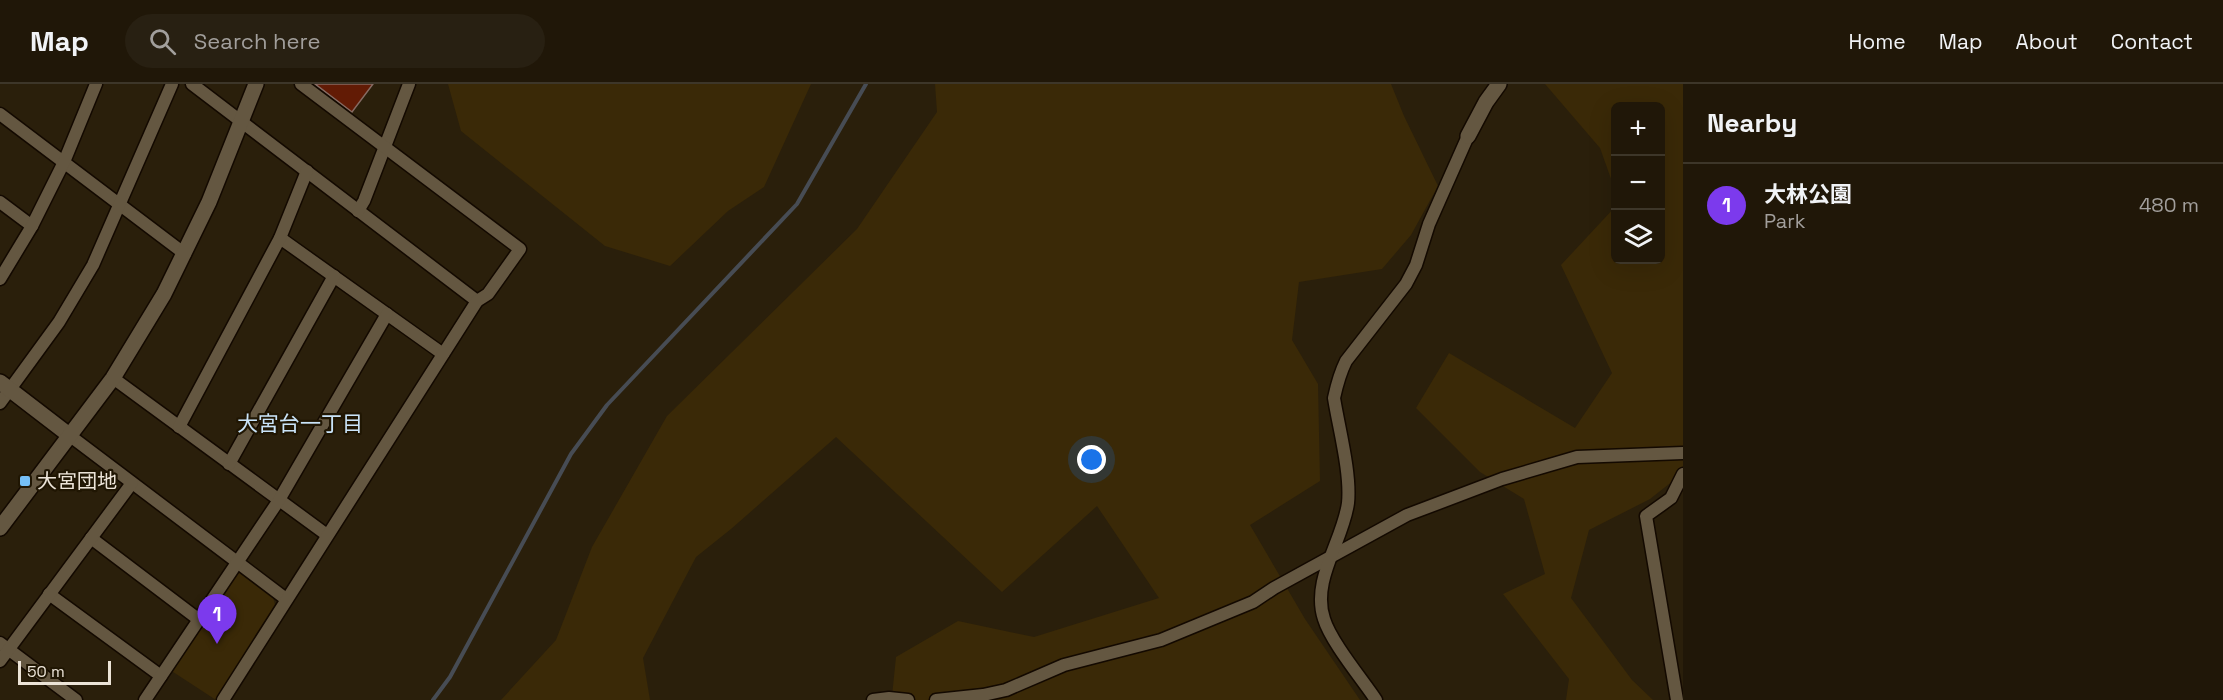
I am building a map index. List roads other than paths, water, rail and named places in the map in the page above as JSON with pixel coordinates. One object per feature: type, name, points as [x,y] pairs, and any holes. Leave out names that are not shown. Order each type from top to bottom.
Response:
[{"type":"street","points":[[0,403],[5,386],[59,322],[93,265],[172,84]]},
{"type":"street","points":[[192,84],[477,301]]},
{"type":"street","points":[[0,528],[113,378],[154,312],[209,202],[256,84]]},
{"type":"street","points":[[223,700],[477,301],[488,294],[520,249],[301,84]]},
{"type":"street","points":[[358,210],[364,201],[409,84]]},
{"type":"street","points":[[1376,700],[1323,619],[1320,600],[1322,586],[1347,505],[1348,489],[1334,398],[1339,373],[1346,361],[1406,284],[1416,265],[1429,224],[1468,136],[1486,102],[1499,84]]},
{"type":"street","points":[[0,279],[32,226],[64,162],[92,86]]},
{"type":"street","points":[[0,114],[185,254]]},
{"type":"street","points":[[179,427],[280,238],[308,171]]},
{"type":"street","points":[[0,202],[32,226]]},
{"type":"street","points":[[280,238],[443,354]]},
{"type":"street","points":[[229,464],[334,276]]},
{"type":"street","points":[[145,700],[279,500],[387,314]]},
{"type":"street","points":[[113,378],[327,535]]},
{"type":"street","points":[[5,386],[286,599]]},
{"type":"street","points":[[936,700],[1006,690],[1064,665],[1161,640],[1253,602],[1274,588],[1407,515],[1512,476],[1577,457],[1683,453]]},
{"type":"street","points":[[1677,700],[1646,516],[1671,498],[1683,474]]},
{"type":"street","points":[[0,661],[4,646],[49,594],[132,483]]},
{"type":"street","points":[[91,538],[198,620]]},
{"type":"street","points":[[49,594],[161,676]]},
{"type":"street","points":[[4,646],[76,700]]},
{"type":"street","points":[[873,700],[889,698],[908,700]]},
{"type":"waterway","points":[[433,700],[450,677],[571,454],[607,405],[797,204],[866,84]]},
{"type":"place","name":"大宮団地","points":[[25,481]]},
{"type":"place","name":"大林公園","points":[[217,644]]},
{"type":"district","name":"大宮台一丁目","points":[[300,424]]}]
